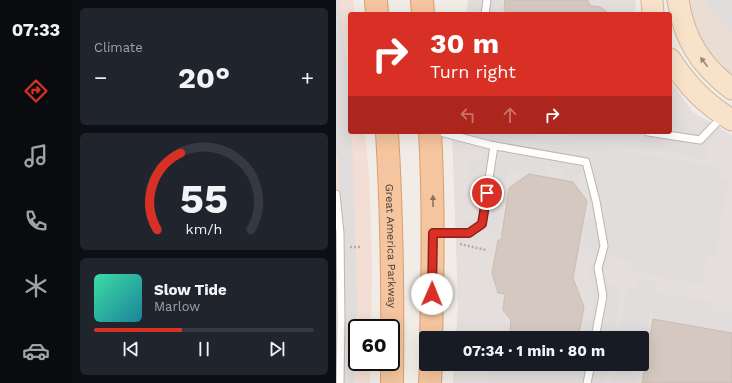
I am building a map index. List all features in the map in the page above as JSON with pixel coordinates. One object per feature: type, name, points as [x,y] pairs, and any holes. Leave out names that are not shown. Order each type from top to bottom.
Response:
[{"type":"main road","points":[[376,0],[377,12]]},
{"type":"main road","points":[[422,0],[423,12]]},
{"type":"main road","name":"Great America Parkway","points":[[387,134],[393,272],[392,383]]},
{"type":"main road","points":[[430,134],[433,233],[431,331]]},
{"type":"main road","points":[[430,383],[431,371]]},
{"type":"street","points":[[652,0],[653,12]]},
{"type":"street","points":[[678,0],[681,17],[694,48],[705,64],[720,80],[732,89]]},
{"type":"street","points":[[672,61],[681,75],[698,95],[728,118]]},
{"type":"lane","points":[[485,12],[487,0]]},
{"type":"lane","points":[[661,134],[700,140],[728,118]]},
{"type":"lane","points":[[448,134],[494,146],[586,162],[596,201],[604,246],[598,268],[603,296],[596,331]]},
{"type":"lane","points":[[433,233],[469,233],[482,224],[494,146]]},
{"type":"lane","points":[[336,194],[340,233],[340,383]]},
{"type":"lane","points":[[587,383],[590,371]]},
{"type":"path","points":[[459,244],[486,250]]},
{"type":"shaded area","points":[[336,0],[353,0],[355,12],[348,12],[348,134],[365,134],[371,227],[371,319],[348,319],[348,371],[370,371],[370,383],[336,383]]},
{"type":"shaded area","points":[[336,0],[339,0],[348,76],[348,134],[351,134],[353,162],[357,304],[357,319],[348,319],[348,371],[355,371],[355,383],[336,383],[336,303],[345,302],[338,156],[336,155]]},
{"type":"shaded area","points":[[468,0],[636,0],[635,12],[466,12]]},
{"type":"shaded area","points":[[471,0],[495,0],[493,12],[468,12]]},
{"type":"shaded area","points":[[684,0],[732,0],[732,80],[703,47]]},
{"type":"shaded area","points":[[732,0],[732,35],[705,1]]},
{"type":"shaded area","points":[[672,84],[693,112],[732,135],[732,383],[453,383],[454,371],[649,371],[649,331],[456,331],[458,304],[452,134],[672,134]]},
{"type":"shaded area","points":[[672,117],[689,121],[688,130],[696,132],[708,121],[722,129],[708,142],[706,159],[560,134],[672,134]]},
{"type":"shaded area","points":[[453,134],[480,134],[487,136],[488,134],[526,134],[721,168],[719,179],[728,181],[715,257],[707,256],[701,284],[633,272],[635,261],[608,256],[604,274],[607,287],[617,285],[620,298],[614,331],[581,331],[583,320],[591,320],[595,301],[589,275],[593,251],[581,248],[586,218],[595,218],[584,173],[581,172],[579,182],[562,179],[564,169],[548,166],[546,176],[508,170],[497,231],[487,229],[482,236],[475,240],[470,242],[458,241],[457,223],[477,219],[480,211],[480,190],[478,188],[467,186],[471,159],[481,160],[483,159],[484,154],[483,151],[462,141],[454,140]]},
{"type":"shaded area","points":[[639,279],[656,282],[654,293],[711,302],[710,310],[732,314],[732,332],[655,319],[657,309],[653,308],[650,311],[647,331],[620,331],[627,287],[637,289]]},
{"type":"shaded area","points":[[486,371],[607,371],[605,383],[487,383]]},
{"type":"shaded area","points":[[613,371],[640,371],[638,383],[611,383]]},
{"type":"building","points":[[505,0],[588,0],[591,6],[600,7],[607,12],[506,12],[504,9]]},
{"type":"building","points":[[529,174],[573,182],[587,201],[573,278],[584,307],[579,331],[510,331],[511,320],[503,310],[505,294],[498,293],[492,273],[498,240],[501,240],[509,188]]},
{"type":"building","points":[[653,319],[732,333],[732,383],[642,383],[644,371],[649,371],[649,342]]},
{"type":"route","points":[[432,294],[433,233],[469,233],[482,224],[487,193]]}]
